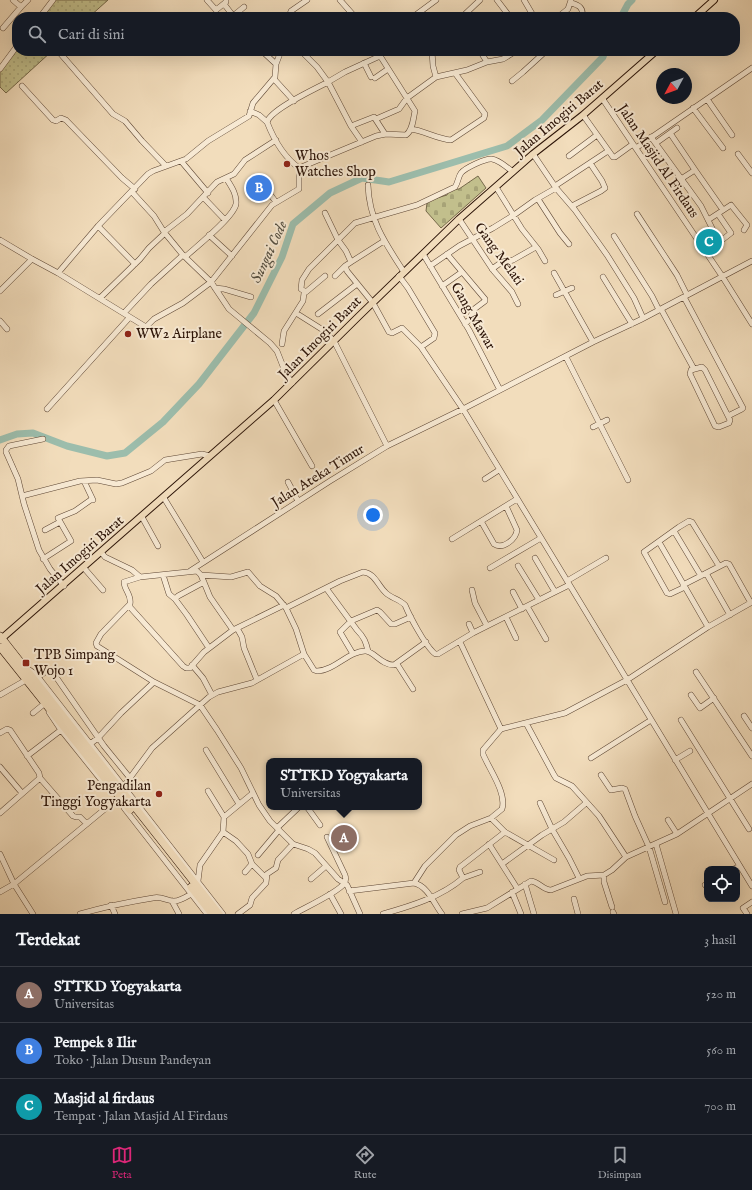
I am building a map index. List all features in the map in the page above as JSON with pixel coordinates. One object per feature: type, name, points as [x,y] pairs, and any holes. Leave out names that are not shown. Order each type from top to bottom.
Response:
[{"type":"highway","points":[[1,638],[23,666],[63,725]]},
{"type":"highway","points":[[0,647],[45,704],[219,914]]},
{"type":"highway","points":[[134,810],[212,914]]},
{"type":"main road","points":[[701,12],[714,0]]},
{"type":"main road","name":"Jalan Imogiri Barat","points":[[1,638],[64,586],[100,552],[164,498],[274,400],[401,274],[459,219],[532,154],[583,115],[650,56]]},
{"type":"street","points":[[13,0],[22,7]]},
{"type":"street","points":[[17,12],[28,0]]},
{"type":"street","points":[[44,12],[53,0]]},
{"type":"street","points":[[207,0],[216,10],[225,2],[231,12]]},
{"type":"street","points":[[291,12],[307,0]]},
{"type":"street","points":[[340,0],[351,12]]},
{"type":"street","points":[[420,12],[436,0]]},
{"type":"street","points":[[467,12],[480,0]]},
{"type":"street","points":[[497,0],[506,12]]},
{"type":"street","points":[[524,0],[531,12]]},
{"type":"street","points":[[564,12],[568,9],[571,1],[581,7],[582,12]]},
{"type":"street","points":[[238,12],[244,7]]},
{"type":"street","points":[[3,28],[12,18]]},
{"type":"street","points":[[0,69],[12,53]]},
{"type":"street","points":[[62,56],[113,114],[125,121],[166,166]]},
{"type":"street","points":[[267,56],[276,64]]},
{"type":"street","points":[[58,272],[98,226],[148,174],[182,161],[208,141],[249,116],[253,103],[274,79],[276,64],[279,56]]},
{"type":"street","points":[[306,56],[317,67],[328,82],[351,126],[362,142]]},
{"type":"street","points":[[267,122],[273,114],[294,100],[345,72],[380,56],[415,111],[411,129],[408,134],[384,134],[376,136],[300,168]]},
{"type":"street","points":[[432,56],[434,73],[436,77]]},
{"type":"street","points":[[483,56],[487,62]]},
{"type":"street","points":[[351,126],[371,117],[376,119],[399,109],[407,98],[436,77],[468,70],[487,62],[503,59],[508,56]]},
{"type":"street","points":[[512,81],[541,56]]},
{"type":"street","points":[[364,63],[373,77],[388,69]]},
{"type":"street","points":[[583,115],[608,151],[613,157],[615,157],[651,137],[752,68]]},
{"type":"street","points":[[411,129],[435,137],[451,140],[484,118],[485,114],[455,73]]},
{"type":"street","points":[[274,79],[294,100]]},
{"type":"street","points":[[22,86],[53,120],[61,118],[66,120],[134,190],[184,256],[211,282],[229,309],[270,343],[277,351],[286,374],[292,383]]},
{"type":"street","name":"Jalan Masjid Al Firdaus","points":[[602,98],[722,276],[752,324]]},
{"type":"street","points":[[707,99],[732,135]]},
{"type":"street","points":[[693,108],[722,148]]},
{"type":"street","points":[[250,111],[259,115],[267,122],[276,140],[289,160],[300,168]]},
{"type":"street","points":[[376,119],[384,134]]},
{"type":"street","points":[[656,143],[677,128]]},
{"type":"street","points":[[670,133],[723,210]]},
{"type":"street","points":[[569,156],[596,135]]},
{"type":"street","points":[[651,137],[701,206],[718,238],[723,240],[731,233],[718,214]]},
{"type":"street","points":[[100,298],[165,232],[188,214],[217,182],[234,174],[245,160],[276,140]]},
{"type":"street","points":[[430,266],[471,239],[514,215],[608,151]]},
{"type":"street","points":[[532,154],[607,255],[634,298],[644,318]]},
{"type":"street","points":[[738,154],[752,173]]},
{"type":"street","points":[[282,344],[284,331],[303,301],[304,293],[301,287],[308,269],[355,223],[417,205],[446,192],[455,187],[459,175],[467,168],[488,159],[495,160],[513,172]]},
{"type":"street","points":[[182,161],[208,193]]},
{"type":"street","points":[[572,206],[601,192],[605,188],[590,164]]},
{"type":"street","points":[[0,240],[58,272],[146,328],[154,318],[183,304],[211,282],[276,202],[300,189],[300,168]]},
{"type":"street","points":[[681,180],[695,170]]},
{"type":"street","points":[[124,313],[151,284],[225,220],[236,204],[234,192],[226,178]]},
{"type":"street","points":[[258,179],[276,202]]},
{"type":"street","points":[[368,185],[368,199],[384,241],[408,288],[435,333],[434,338],[421,348]]},
{"type":"street","points":[[496,187],[522,229],[545,261]]},
{"type":"street","points":[[204,198],[225,220]]},
{"type":"street","points":[[538,199],[569,244]]},
{"type":"street","points":[[708,220],[729,206],[732,206],[747,226],[744,230]]},
{"type":"street","points":[[325,213],[351,262]]},
{"type":"street","points":[[637,214],[677,275],[685,296],[743,408],[728,416]]},
{"type":"street","name":"Gang Melati","points":[[459,219],[492,269],[512,292],[518,304]]},
{"type":"street","points":[[98,226],[135,264]]},
{"type":"street","points":[[209,235],[232,256]]},
{"type":"street","points":[[614,236],[660,309],[694,369]]},
{"type":"street","points":[[335,276],[345,266],[384,241]]},
{"type":"street","points":[[492,269],[499,264],[513,260],[536,247]]},
{"type":"street","name":"Gang Mawar","points":[[423,254],[465,324],[500,390]]},
{"type":"street","points":[[447,254],[485,300],[474,310],[470,319],[465,324]]},
{"type":"street","points":[[0,291],[32,259]]},
{"type":"street","name":"Jalan Ateka Timur","points":[[190,571],[387,446],[566,357],[593,342],[644,318],[752,261]]},
{"type":"street","points":[[345,266],[372,303],[389,332],[392,334],[402,328],[421,348],[463,409],[752,886]]},
{"type":"street","points":[[442,286],[462,272]]},
{"type":"street","points":[[554,273],[593,342]]},
{"type":"street","points":[[304,293],[325,276]]},
{"type":"street","points":[[603,277],[632,324]]},
{"type":"street","points":[[318,314],[357,284]]},
{"type":"street","points":[[215,288],[224,289],[251,297]]},
{"type":"street","points":[[556,295],[572,288]]},
{"type":"street","points":[[296,313],[323,330],[334,341],[387,446]]},
{"type":"street","points":[[47,410],[129,318]]},
{"type":"street","points":[[0,321],[7,329]]},
{"type":"street","points":[[566,357],[628,480]]},
{"type":"street","points":[[704,368],[728,416],[729,422],[719,427],[715,426],[690,374],[691,370],[694,369],[704,368]]},
{"type":"street","points":[[274,400],[312,466]]},
{"type":"street","points":[[593,427],[607,420]]},
{"type":"street","points":[[43,439],[10,446],[6,450],[18,479],[38,550],[43,559],[64,586]]},
{"type":"street","points":[[22,496],[65,484],[84,481],[97,480],[116,484],[122,483],[151,471],[165,460],[202,454],[210,456]]},
{"type":"street","points":[[484,479],[499,470]]},
{"type":"street","points":[[43,559],[71,541],[58,518],[75,511],[93,500],[84,481]]},
{"type":"street","points":[[288,482],[298,502]]},
{"type":"street","points":[[164,498],[203,562]]},
{"type":"street","points":[[452,539],[517,499]]},
{"type":"street","points":[[481,521],[494,544],[503,546],[515,537],[516,533],[506,506]]},
{"type":"street","points":[[142,517],[158,546]]},
{"type":"street","points":[[414,883],[425,866],[456,835],[470,826],[491,818],[502,809],[503,800],[495,778],[483,754],[483,750],[501,729],[565,713],[627,680],[708,627],[752,603],[729,564],[726,563],[703,574],[670,594],[667,593],[644,552],[689,521],[692,522],[719,566]]},
{"type":"street","points":[[45,530],[60,522]]},
{"type":"street","points":[[674,530],[730,615]]},
{"type":"street","points":[[490,568],[541,538]]},
{"type":"street","points":[[659,542],[708,627]]},
{"type":"street","points":[[100,552],[105,557],[132,570],[140,577]]},
{"type":"street","points":[[535,558],[555,592]]},
{"type":"street","points":[[129,606],[188,669],[208,648],[235,629],[340,581],[366,572],[372,575],[386,593],[401,601],[405,605],[426,642],[435,654],[438,654],[473,633],[555,592],[606,558]]},
{"type":"street","points":[[518,566],[539,600]]},
{"type":"street","points":[[84,568],[103,590]]},
{"type":"street","points":[[257,680],[244,648],[242,637],[210,597],[201,575],[197,571],[140,577],[124,582],[124,587],[128,591],[131,599],[129,606],[101,634],[96,643],[154,682],[200,705],[241,768],[259,806],[270,821],[293,844],[311,850],[338,879],[347,885],[360,914]]},
{"type":"street","points":[[201,575],[231,577],[248,572],[260,586],[276,596],[285,606],[296,629],[304,654],[314,670],[317,672],[325,670],[353,654],[368,651]]},
{"type":"street","points":[[163,575],[169,594],[187,615],[208,648]]},
{"type":"street","points":[[175,600],[178,596],[204,582]]},
{"type":"street","points":[[326,588],[365,638],[368,651],[384,662],[390,665],[397,664],[426,642]]},
{"type":"street","points":[[472,590],[475,603],[487,626]]},
{"type":"street","points":[[513,592],[546,639]]},
{"type":"street","points":[[353,654],[340,632],[351,621],[376,610],[380,612],[391,624],[395,624],[411,617]]},
{"type":"street","points":[[506,617],[516,638]]},
{"type":"street","points":[[469,624],[473,633]]},
{"type":"street","points":[[460,642],[501,729]]},
{"type":"street","points":[[124,786],[152,748],[212,695],[252,683],[304,654]]},
{"type":"street","points":[[397,664],[413,689]]},
{"type":"street","points":[[192,665],[203,678],[212,695]]},
{"type":"street","points":[[23,666],[34,673],[124,786],[134,810],[191,894],[207,914]]},
{"type":"street","points":[[38,678],[47,671],[50,671],[65,689],[98,738],[130,778]]},
{"type":"street","points":[[696,672],[752,756]]},
{"type":"street","points":[[0,695],[26,680]]},
{"type":"street","points":[[90,744],[98,738],[121,713],[154,682]]},
{"type":"street","points":[[691,695],[700,708],[714,698]]},
{"type":"street","points":[[33,713],[45,704]]},
{"type":"street","points":[[744,716],[752,728]]},
{"type":"street","points":[[591,758],[651,720]]},
{"type":"street","points":[[681,720],[749,829]]},
{"type":"street","points":[[526,723],[556,778],[572,786],[586,803],[600,816],[626,857]]},
{"type":"street","points":[[28,756],[63,725],[117,799],[134,810],[198,881],[223,914]]},
{"type":"street","points":[[2,732],[7,729],[10,730],[39,773],[40,778],[73,816],[80,816],[87,824]]},
{"type":"street","points":[[206,750],[239,804]]},
{"type":"street","points":[[676,760],[690,751]]},
{"type":"street","points":[[0,767],[22,793]]},
{"type":"street","points":[[601,775],[611,790],[624,789],[650,847],[665,902]]},
{"type":"street","points":[[0,813],[40,778]]},
{"type":"street","points":[[604,878],[626,857],[677,834],[752,784]]},
{"type":"street","points":[[198,881],[200,865],[224,832],[224,817],[208,791]]},
{"type":"street","points":[[224,817],[253,793]]},
{"type":"street","points":[[0,892],[14,884],[117,799]]},
{"type":"street","points":[[540,803],[552,829],[579,878]]},
{"type":"street","points":[[502,864],[564,822],[586,803]]},
{"type":"street","points":[[258,855],[278,829],[296,810]]},
{"type":"street","points":[[309,810],[320,825]]},
{"type":"street","points":[[491,818],[505,832],[554,860]]},
{"type":"street","points":[[668,820],[677,834]]},
{"type":"street","points":[[224,832],[236,841],[248,854],[252,864],[266,878]]},
{"type":"street","points":[[463,878],[459,870],[460,867],[505,832]]},
{"type":"street","points":[[294,914],[330,894],[344,883],[346,879],[327,837]]},
{"type":"street","points":[[238,914],[250,905],[252,898],[266,882],[266,878],[269,873],[276,868],[278,860],[293,844]]},
{"type":"street","points":[[489,844],[502,864],[515,890],[521,914]]},
{"type":"street","points":[[656,844],[676,914]]},
{"type":"street","points":[[0,854],[14,884],[33,914]]},
{"type":"street","points":[[244,872],[252,864]]},
{"type":"street","points":[[310,879],[326,866]]},
{"type":"street","points":[[383,914],[431,898],[453,886],[463,878],[480,872]]},
{"type":"street","points":[[462,914],[487,908],[525,884],[533,881],[544,888],[551,890],[590,875],[604,878]]},
{"type":"street","points":[[604,878],[613,911]]},
{"type":"street","points":[[350,891],[414,883],[421,886],[442,914]]},
{"type":"street","points":[[525,884],[534,914]]},
{"type":"street","points":[[80,914],[111,905],[158,897],[172,901],[180,900],[191,894]]},
{"type":"street","points":[[330,894],[341,914]]},
{"type":"street","points":[[574,899],[578,914]]},
{"type":"street","points":[[172,901],[179,914]]},
{"type":"street","points":[[747,914],[743,908],[752,902]]},
{"type":"street","points":[[111,905],[115,914]]},
{"type":"street","points":[[487,908],[489,914]]},
{"type":"green space","points":[[52,0],[108,0],[95,12],[43,12]]},
{"type":"green space","points":[[12,53],[12,56],[47,56],[6,93],[0,87],[0,69]]},
{"type":"green space","points":[[478,176],[486,188],[441,228],[426,211],[427,203],[430,200],[447,195],[449,190],[459,189]]},
{"type":"waterway","name":"Sungai Code","points":[[624,12],[632,0]]},
{"type":"waterway","name":"Sungai Code","points":[[0,440],[17,434],[33,433],[67,446],[107,456],[125,453],[163,422],[199,384],[254,313],[282,257],[293,224],[330,193],[362,178],[389,182],[507,146],[542,120],[603,56]]},
{"type":"place","name":"Whos Watches Shop","points":[[287,164]]},
{"type":"place","name":"Pempek 8 Ilir","points":[[259,188]]},
{"type":"place","name":"Masjid al firdaus","points":[[709,242]]},
{"type":"place","name":"WW2 Airplane","points":[[128,334]]},
{"type":"place","name":"TPB Simpang Wojo 1","points":[[26,663]]},
{"type":"place","name":"Pengadilan Tinggi Yogyakarta","points":[[159,794]]},
{"type":"place","name":"STTKD Yogyakarta","points":[[344,838]]}]
